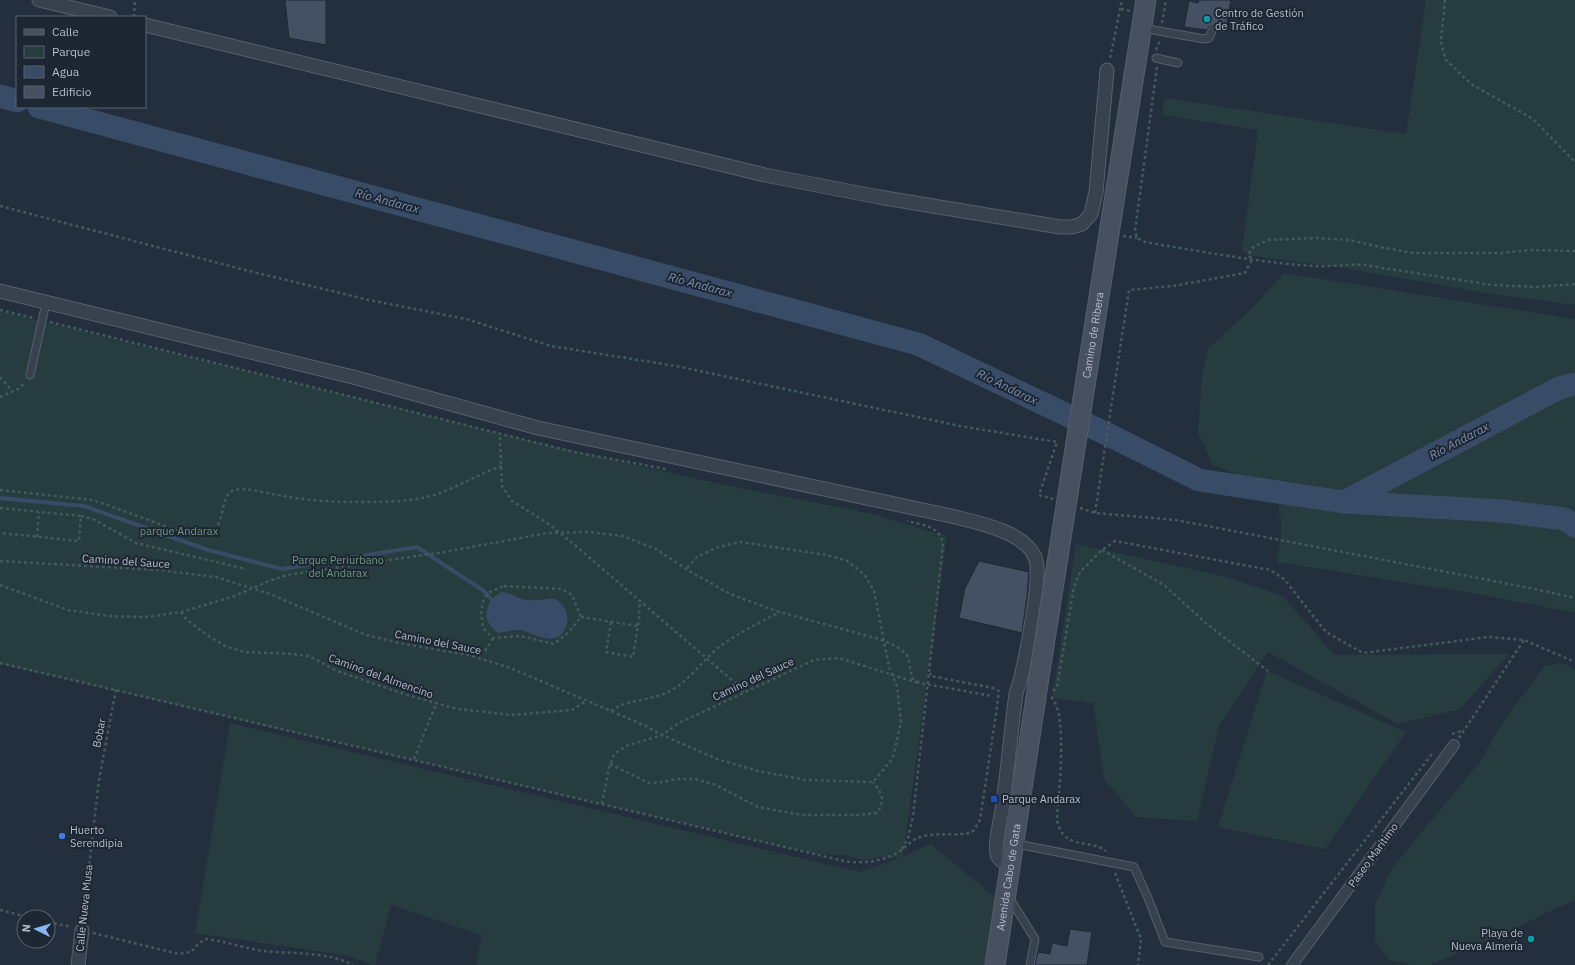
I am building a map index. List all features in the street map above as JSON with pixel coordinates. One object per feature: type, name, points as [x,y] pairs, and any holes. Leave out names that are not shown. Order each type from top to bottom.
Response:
[{"type":"main road","name":"Camino de Ribera","points":[[1040,671],[1146,0]]},
{"type":"main road","name":"Avenida Cabo de Gata","points":[[996,965],[1011,859],[1041,693],[1040,671]]},
{"type":"street","points":[[39,0],[106,16]]},
{"type":"street","points":[[146,25],[765,175],[871,195],[1060,227],[1072,227],[1082,224],[1091,214],[1096,192],[1107,70]]},
{"type":"street","points":[[0,291],[353,377],[538,428],[951,516],[975,522],[1017,538],[1029,548],[1035,556],[1038,565],[1038,576],[1032,622],[1021,678],[1016,692],[996,852],[1000,860],[1011,859]]},
{"type":"street","name":"Paseo Marítimo","points":[[1292,965],[1454,745]]},
{"type":"street","name":"Calle Nueva Musa","points":[[78,965],[82,930]]},
{"type":"lane","points":[[1142,28],[1204,39],[1209,38],[1212,31]]},
{"type":"lane","points":[[1156,58],[1178,63]]},
{"type":"lane","points":[[30,375],[46,303]]},
{"type":"lane","points":[[1011,859],[1022,846],[1134,867],[1165,942],[1259,956]]},
{"type":"lane","points":[[1006,893],[1035,939],[1030,965]]},
{"type":"path","points":[[134,16],[135,0]]},
{"type":"path","points":[[1107,70],[1122,0]]},
{"type":"path","points":[[1445,0],[1441,41],[1445,59],[1471,84],[1533,119],[1575,162]]},
{"type":"path","points":[[1156,58],[1158,65],[1135,231],[1137,238],[1145,242],[1252,259],[1313,266],[1347,264],[1364,265],[1492,285],[1535,287],[1575,284]]},
{"type":"path","points":[[0,206],[253,272],[369,300],[466,319],[551,346],[676,366],[960,426],[1057,442],[1039,495],[1060,502]]},
{"type":"path","points":[[1252,259],[1248,255],[1254,246],[1269,240],[1317,238],[1349,240],[1380,248],[1413,253],[1502,253],[1530,250],[1575,251]]},
{"type":"path","points":[[1095,513],[1129,290],[1173,286],[1245,273],[1252,259]]},
{"type":"path","points":[[0,310],[574,452],[670,470]]},
{"type":"path","points":[[0,397],[20,388],[30,375]]},
{"type":"path","points":[[0,377],[13,392]]},
{"type":"path","points":[[500,437],[502,486],[512,501],[546,522],[560,533],[708,658],[740,687],[743,692]]},
{"type":"path","points":[[0,490],[93,500],[190,535],[197,536],[207,534],[216,528],[220,522],[226,495],[233,490],[245,489],[276,495],[348,502],[413,500],[435,495],[501,466]]},
{"type":"path","points":[[1074,506],[1095,513],[1176,520],[1522,586],[1575,598]]},
{"type":"path","points":[[0,508],[81,516],[93,519],[136,543],[246,569]]},
{"type":"path","points":[[37,537],[39,512]]},
{"type":"path","points":[[0,533],[79,541],[81,516]]},
{"type":"path","points":[[900,519],[934,529],[939,532],[943,545],[913,817],[908,838],[902,849]]},
{"type":"path","points":[[0,585],[68,610],[110,616],[146,617],[181,612],[232,597],[287,575],[419,556],[548,533],[589,532],[623,536],[656,549],[686,569],[730,594],[780,612],[884,641],[896,646],[907,655],[912,678],[920,684]]},
{"type":"path","points":[[1041,693],[1053,692],[1057,687],[1074,587],[1080,572],[1102,550],[1115,541],[1270,570],[1284,579],[1326,632],[1363,653],[1488,637],[1524,640],[1575,662]]},
{"type":"path","points":[[686,569],[697,557],[718,547],[740,542],[827,556],[847,561],[864,574],[874,591],[884,641],[892,674],[897,686],[902,722],[894,758],[873,782]]},
{"type":"path","points":[[1102,550],[1164,585],[1207,624],[1268,671]]},
{"type":"path","name":"Camino del Sauce","points":[[0,561],[158,570],[216,577],[270,594],[366,635],[404,644],[468,655],[508,667],[646,726],[662,735],[679,724],[743,692],[814,660],[839,658],[920,684],[992,696]]},
{"type":"path","points":[[504,586],[562,589],[572,595],[581,617],[568,633],[554,644],[521,636],[493,638],[483,628],[481,611],[484,598],[490,592],[504,586]]},
{"type":"path","points":[[611,622],[606,652],[633,657],[638,626],[639,606],[642,602]]},
{"type":"path","name":"Camino del Almencino","points":[[181,612],[186,619],[207,635],[227,647],[244,652],[309,656],[337,671],[436,704],[458,709],[511,715],[572,710],[586,700]]},
{"type":"path","points":[[611,711],[619,705],[666,693],[679,685],[719,647],[738,634],[780,612]]},
{"type":"path","points":[[581,617],[638,626]]},
{"type":"path","points":[[485,651],[493,638]]},
{"type":"path","points":[[1454,745],[1524,640]]},
{"type":"path","points":[[0,663],[844,861],[859,862],[876,861],[889,858],[914,840],[925,836],[964,834],[974,830],[981,814],[999,692],[997,689],[932,676],[930,672]]},
{"type":"path","name":"Bobar","points":[[99,780],[116,689]]},
{"type":"path","points":[[1041,693],[1052,698],[1058,709],[1060,718],[1062,734],[1057,820],[1058,827],[1068,839],[1076,843],[1099,847],[1105,850],[1109,856]]},
{"type":"path","points":[[414,759],[436,704]]},
{"type":"path","points":[[1446,735],[1464,730]]},
{"type":"path","points":[[602,804],[610,764],[614,754],[626,746],[662,735],[717,759],[758,771],[806,780],[873,782]]},
{"type":"path","points":[[1268,965],[1433,753]]},
{"type":"path","points":[[610,764],[648,783],[678,779],[694,779],[714,784],[758,806],[802,815],[858,815],[876,813],[882,805],[882,794],[873,782]]},
{"type":"path","name":"Calle Nueva Musa","points":[[82,930],[99,780]]},
{"type":"path","points":[[1114,871],[1141,939],[1138,965]]},
{"type":"path","points":[[0,910],[16,914]]},
{"type":"path","points":[[56,924],[179,954],[190,952],[205,939],[217,940],[261,950],[308,954],[344,960],[354,965]]},
{"type":"green space","points":[[1426,0],[1575,0],[1575,305],[1491,294],[1355,270],[1248,255],[1242,250],[1258,130],[1162,115],[1165,98],[1406,134]]},
{"type":"green space","points":[[1284,273],[1575,319],[1575,613],[1477,594],[1277,562],[1282,527],[1275,489],[1213,465],[1198,433],[1202,376],[1208,349],[1254,306]]},
{"type":"green space","name":"Parque Periurbano del Andarax","points":[[0,311],[514,437],[715,483],[877,515],[947,536],[903,857],[930,844],[999,900],[988,965],[476,965],[482,935],[391,905],[375,965],[344,955],[195,933],[230,723],[859,872],[901,858],[880,857],[862,860],[844,855],[816,854],[0,664]]},
{"type":"green space","points":[[1076,544],[1223,576],[1283,596],[1334,655],[1509,654],[1460,709],[1398,724],[1268,652],[1219,726],[1197,821],[1136,817],[1104,779],[1093,703],[1052,698]]},
{"type":"green space","points":[[1562,663],[1575,669],[1575,901],[1556,908],[1510,931],[1430,965],[1411,965],[1389,960],[1375,941],[1375,905],[1392,868],[1479,763],[1507,716],[1545,666]]},
{"type":"green space","points":[[1267,671],[1406,732],[1325,849],[1218,827]]},
{"type":"water","points":[[501,592],[508,593],[524,600],[556,599],[567,612],[567,623],[565,630],[561,635],[552,638],[541,637],[521,630],[498,633],[489,623],[486,612],[491,602]]},
{"type":"building","points":[[285,0],[326,0],[326,45],[289,38]]},
{"type":"building","name":"Centro de Gestión de Tráfico","points":[[1199,0],[1231,0],[1225,33],[1217,32],[1214,26],[1209,27],[1207,30],[1184,27],[1189,1],[1198,3]]},
{"type":"building","points":[[979,561],[1029,572],[1022,633],[959,618],[965,588]]},
{"type":"building","points":[[1070,929],[1092,932],[1087,965],[1035,965],[1038,952],[1050,954],[1052,943],[1067,946]]},
{"type":"waterway","name":"Río Andarax","points":[[0,96],[16,101]]},
{"type":"waterway","name":"Río Andarax","points":[[43,108],[918,344],[1107,434],[1199,480],[1344,502],[1502,511],[1564,519],[1575,526]]},
{"type":"waterway","name":"Río Andarax","points":[[1344,502],[1559,388],[1575,384]]},
{"type":"waterway","points":[[0,498],[84,506],[208,550],[282,569],[417,547],[484,591],[491,599]]},
{"type":"place","name":"Centro de Gestión de Tráfico","points":[[1207,19]]},
{"type":"place","name":"Parque Andarax","points":[[994,799]]},
{"type":"place","name":"Huerto Serendipia","points":[[62,836]]},
{"type":"place","name":"Playa de Nueva Almería","points":[[1531,939]]},
{"type":"park label","name":"parque Andarax","points":[[179,531]]}]
